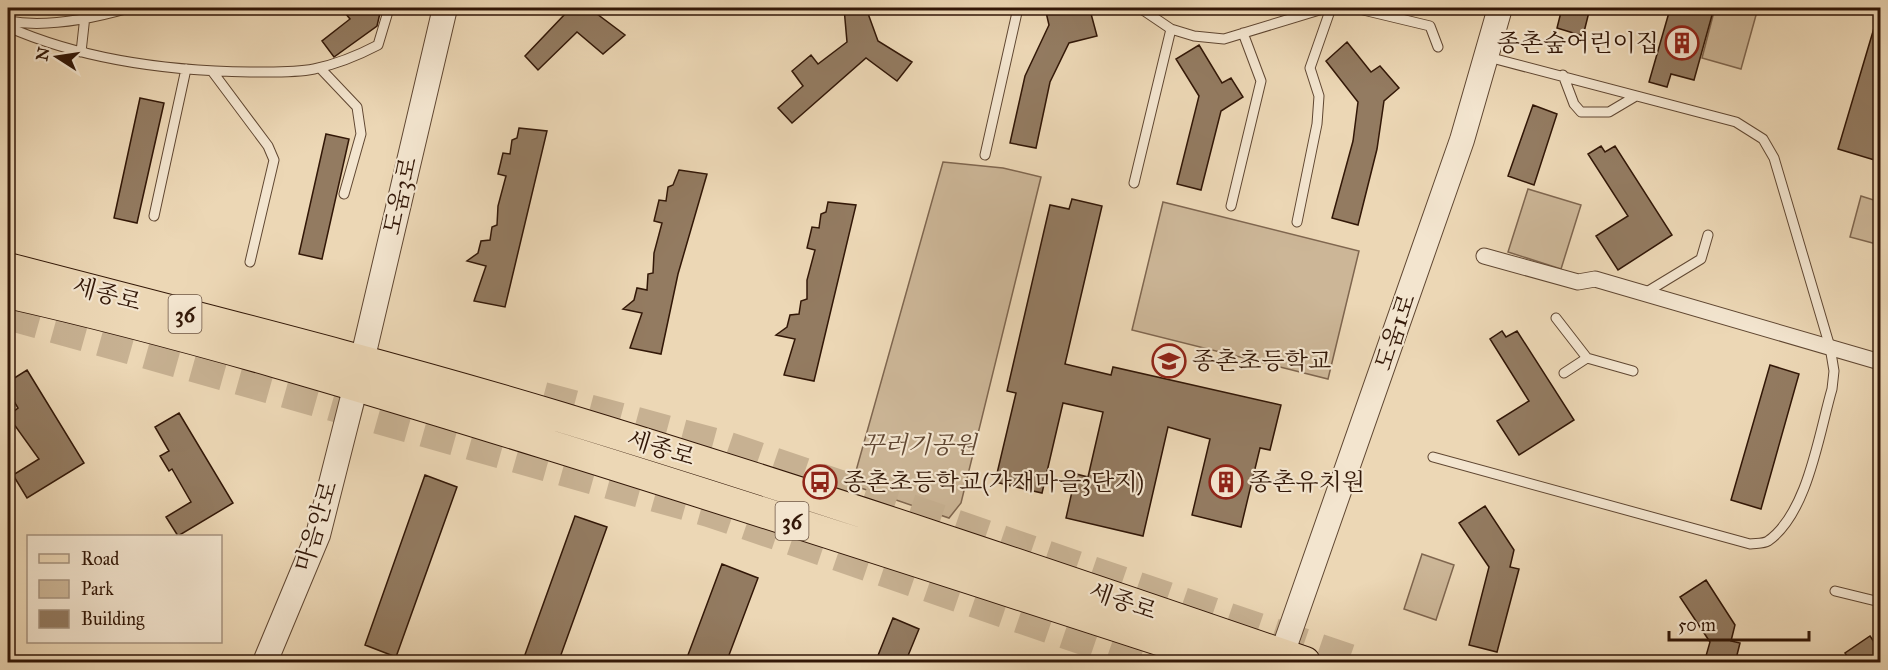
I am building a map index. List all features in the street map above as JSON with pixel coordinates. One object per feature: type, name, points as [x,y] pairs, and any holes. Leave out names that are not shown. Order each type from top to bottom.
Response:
[{"type":"main road","name":"세종로","points":[[8,268],[359,374],[745,506],[1226,663]]},
{"type":"main road","name":"세종로","points":[[8,293],[201,340],[559,417],[754,477],[1293,658]]},
{"type":"street","name":"도움3로","points":[[359,374],[445,8]]},
{"type":"street","name":"도움1로","points":[[1293,658],[1462,140],[1500,8]]},
{"type":"street","points":[[1484,256],[1578,282],[1594,279],[1881,362]]},
{"type":"street","name":"마음안로","points":[[264,663],[318,535],[359,374]]},
{"type":"lane","points":[[8,21],[27,25],[68,21],[129,8]]},
{"type":"lane","points":[[985,155],[1018,8]]},
{"type":"lane","points":[[1140,8],[1172,28],[1194,36],[1224,39],[1326,8]]},
{"type":"lane","points":[[1297,222],[1317,124],[1319,96],[1310,68],[1331,8]]},
{"type":"lane","points":[[1355,8],[1430,26],[1438,47]]},
{"type":"lane","points":[[8,27],[38,40],[81,52],[186,69],[261,72],[320,68],[352,58],[378,45],[387,15]]},
{"type":"lane","points":[[81,52],[85,16]]},
{"type":"lane","points":[[1134,183],[1172,28]]},
{"type":"lane","points":[[1231,206],[1261,81],[1243,33]]},
{"type":"lane","points":[[1433,457],[1750,544],[1766,543],[1784,523],[1802,495],[1832,388],[1834,370],[1830,347],[1774,158],[1763,139],[1736,122],[1563,75],[1486,57]]},
{"type":"lane","points":[[320,68],[357,107],[361,134],[344,194]]},
{"type":"lane","points":[[154,216],[186,69]]},
{"type":"lane","points":[[212,71],[268,146],[274,160],[250,262]]},
{"type":"lane","points":[[1563,75],[1574,104],[1581,112],[1588,114],[1608,112],[1636,96]]},
{"type":"lane","points":[[1645,293],[1701,260],[1708,236]]},
{"type":"lane","points":[[1556,318],[1587,358],[1633,371]]},
{"type":"lane","points":[[1564,373],[1587,358]]},
{"type":"lane","points":[[1835,591],[1881,602]]},
{"type":"green space","points":[[1715,8],[1758,8],[1741,69],[1702,58]]},
{"type":"green space","name":"꾸러기공원","points":[[943,162],[1003,168],[1041,177],[961,503],[949,518],[852,485]]},
{"type":"green space","points":[[1528,189],[1581,205],[1561,269],[1508,252]]},
{"type":"green space","points":[[1861,196],[1880,202],[1880,245],[1850,237]]},
{"type":"green space","points":[[1163,202],[1359,251],[1328,379],[1132,330]]},
{"type":"green space","points":[[1422,554],[1454,565],[1436,620],[1404,609]]},
{"type":"building","points":[[341,8],[376,8],[380,13],[377,26],[334,57],[322,41],[350,19]]},
{"type":"building","points":[[563,8],[589,8],[625,35],[603,54],[577,32],[538,70],[525,56],[565,14]]},
{"type":"building","points":[[844,8],[866,8],[878,41],[912,62],[897,81],[866,58],[792,123],[778,108],[803,86],[792,71],[811,55],[818,64],[847,42]]},
{"type":"building","points":[[1045,8],[1075,8],[1076,13],[1090,10],[1097,36],[1069,43],[1050,82],[1036,148],[1010,143],[1025,76],[1049,25]]},
{"type":"building","points":[[1562,8],[1590,8],[1583,36],[1557,28]]},
{"type":"building","name":"종촌숲어린이집","points":[[1685,8],[1714,8],[1694,80],[1671,74],[1667,87],[1649,82],[1670,9],[1683,12]]},
{"type":"building","points":[[1877,18],[1881,19],[1881,162],[1838,149]]},
{"type":"building","points":[[1347,42],[1371,72],[1380,66],[1399,88],[1384,101],[1377,149],[1358,225],[1332,218],[1353,141],[1358,102],[1326,61]]},
{"type":"building","points":[[1199,45],[1222,83],[1231,78],[1243,97],[1221,111],[1201,190],[1177,184],[1199,96],[1176,59]]},
{"type":"building","points":[[140,98],[164,103],[137,223],[114,218]]},
{"type":"building","points":[[1533,105],[1557,114],[1534,185],[1508,176]]},
{"type":"building","points":[[519,128],[547,131],[505,307],[474,301],[486,266],[467,261],[478,253],[481,241],[490,240],[492,227],[497,225],[498,206],[506,176],[498,174],[503,153],[510,154],[512,140],[517,138]]},
{"type":"building","points":[[326,134],[349,139],[322,259],[299,254]]},
{"type":"building","points":[[1601,146],[1605,152],[1615,146],[1672,235],[1618,270],[1596,236],[1628,216],[1588,154]]},
{"type":"building","points":[[679,170],[707,174],[678,274],[661,354],[630,348],[642,313],[623,309],[634,300],[637,288],[647,290],[648,274],[653,273],[654,253],[662,223],[654,221],[659,200],[666,201],[668,187],[673,185]]},
{"type":"building","points":[[1072,199],[1102,206],[1065,364],[1111,375],[1113,367],[1281,405],[1270,450],[1260,448],[1241,527],[1192,515],[1210,439],[1168,427],[1143,536],[1066,518],[1076,474],[1088,477],[1103,412],[1063,403],[1042,493],[995,482],[1016,393],[1007,391],[1050,205],[1069,209]]},
{"type":"building","points":[[828,202],[856,205],[814,381],[784,375],[795,339],[776,335],[787,327],[790,315],[799,314],[801,301],[807,299],[807,280],[815,250],[807,248],[812,227],[819,228],[821,214],[826,212]]},
{"type":"building","points":[[1502,331],[1506,337],[1517,331],[1574,420],[1519,455],[1497,421],[1529,401],[1490,339]]},
{"type":"building","points":[[1770,365],[1799,374],[1761,509],[1731,500]]},
{"type":"building","points":[[27,370],[84,463],[27,498],[13,475],[39,459],[8,416],[18,408],[8,391],[8,382]]},
{"type":"building","points":[[179,413],[233,503],[180,535],[177,535],[166,517],[191,502],[172,469],[169,471],[160,456],[169,451],[155,427]]},
{"type":"building","points":[[425,475],[457,487],[396,657],[365,645]]},
{"type":"building","points":[[1485,506],[1514,550],[1510,567],[1519,569],[1497,652],[1469,645],[1489,567],[1459,523]]},
{"type":"building","points":[[575,516],[607,527],[558,663],[522,663]]},
{"type":"building","points":[[722,564],[758,578],[726,663],[685,663]]},
{"type":"building","points":[[1706,580],[1735,625],[1731,641],[1740,643],[1735,663],[1704,663],[1710,642],[1680,597]]},
{"type":"building","points":[[893,618],[919,629],[905,663],[875,663]]},
{"type":"building","points":[[1870,636],[1881,652],[1881,663],[1851,663],[1845,653]]},
{"type":"tunnel","points":[[8,314],[709,511],[1151,662]]},
{"type":"tunnel","points":[[543,398],[726,447],[1355,662]]},
{"type":"place","name":"종촌숲어린이집","points":[[1682,43]]},
{"type":"place","name":"종촌초등학교","points":[[1169,361]]},
{"type":"place","name":"종촌초등학교(가재마을3단지)","points":[[820,482]]},
{"type":"place","name":"종촌유치원","points":[[1226,482]]}]
